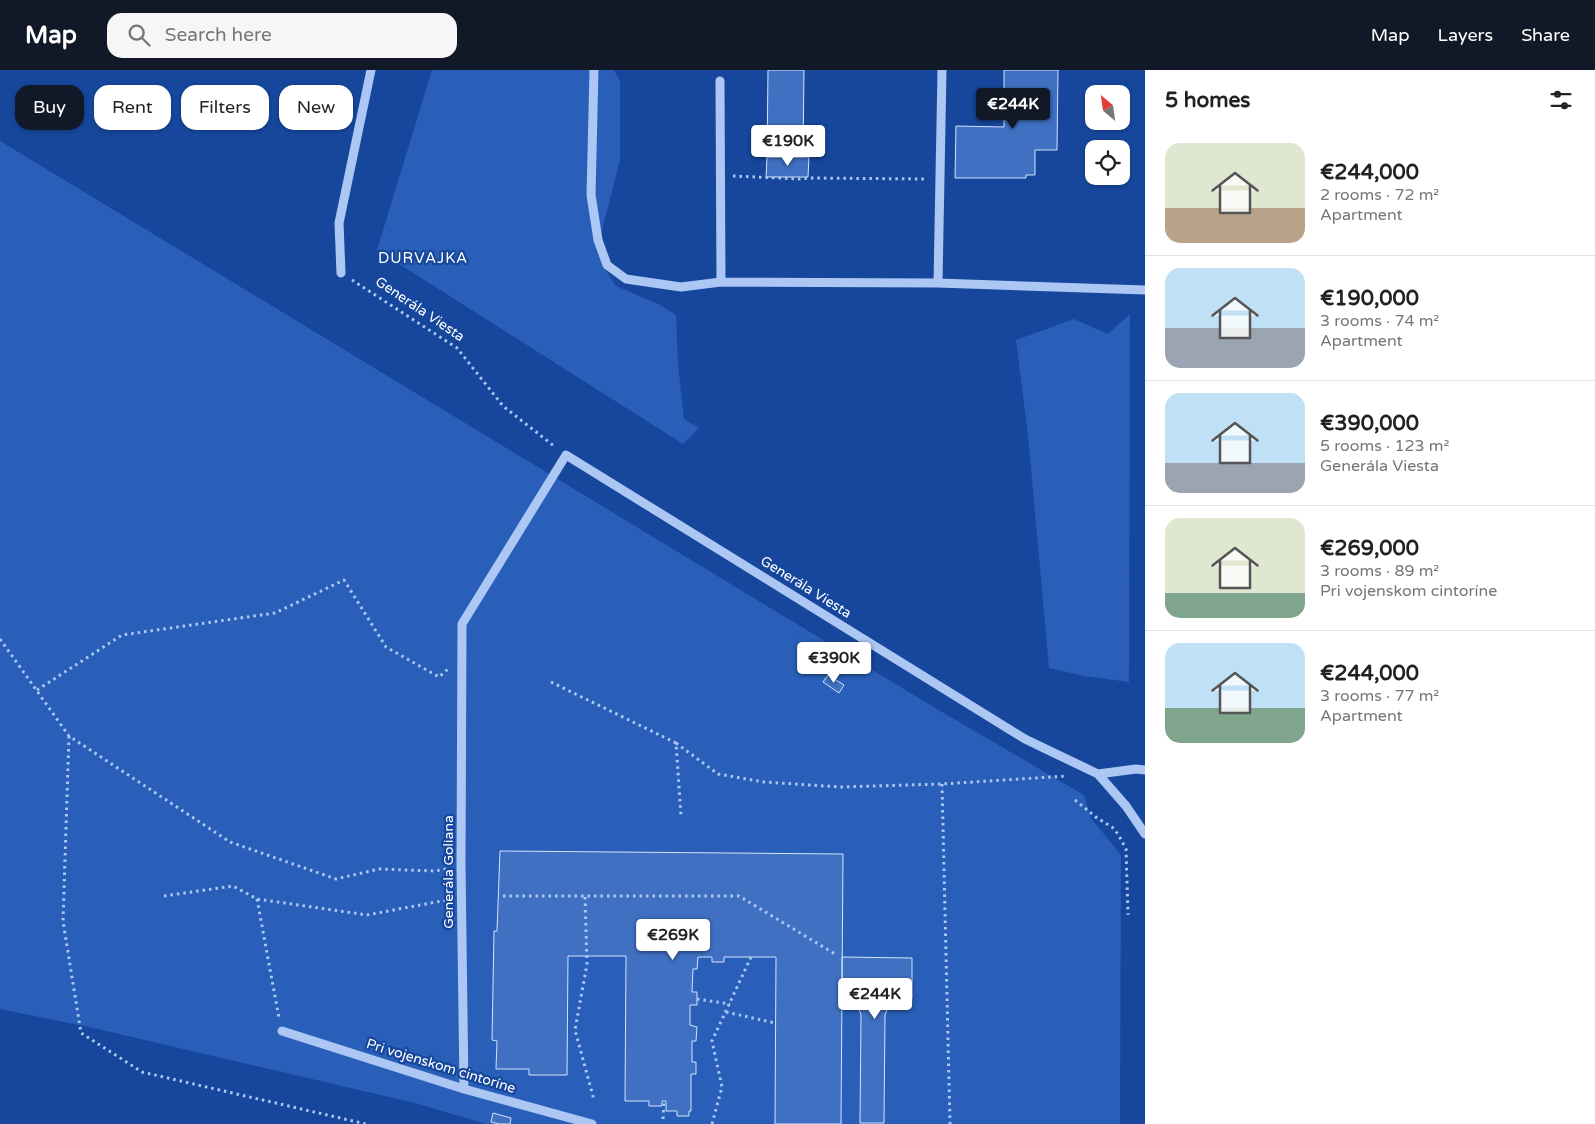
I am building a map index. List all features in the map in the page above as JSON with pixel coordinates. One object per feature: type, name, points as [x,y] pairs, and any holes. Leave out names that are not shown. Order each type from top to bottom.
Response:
[{"type":"street","points":[[341,273],[339,223],[371,70]]},
{"type":"street","points":[[594,70],[591,195],[598,240],[607,264],[626,279],[682,287],[720,282],[938,282],[1145,290]]},
{"type":"street","points":[[938,282],[942,70]]},
{"type":"street","points":[[720,81],[720,282]]},
{"type":"street","points":[[462,655],[462,624],[566,455]]},
{"type":"street","name":"Generála Viesta","points":[[566,455],[1025,739],[1098,774]]},
{"type":"street","name":"Generála Goliana","points":[[462,655],[461,865],[464,1089]]},
{"type":"street","points":[[1098,774],[1136,769],[1145,770]]},
{"type":"street","points":[[1098,774],[1126,806],[1145,834]]},
{"type":"street","name":"Pri vojenskom cintoríne","points":[[282,1031],[464,1089],[592,1124]]},
{"type":"path","points":[[720,176],[801,180],[810,178],[940,179]]},
{"type":"path","name":"Generála Viesta","points":[[341,273],[457,348],[503,406],[566,455]]},
{"type":"path","points":[[37,690],[122,636],[275,613],[344,580],[386,646],[438,677],[462,655]]},
{"type":"path","points":[[0,638],[69,736],[230,842],[336,879],[379,869],[435,871],[461,865]]},
{"type":"path","points":[[551,682],[676,743],[718,774],[764,782],[840,787],[942,784],[1068,776]]},
{"type":"path","points":[[69,736],[63,921],[81,1033],[142,1072],[366,1124]]},
{"type":"path","points":[[676,743],[681,816]]},
{"type":"path","points":[[942,784],[950,1124]]},
{"type":"path","points":[[1075,800],[1097,818],[1112,827],[1126,849],[1128,915]]},
{"type":"path","points":[[164,896],[233,886],[257,899],[367,915],[462,897]]},
{"type":"path","points":[[503,896],[585,898],[739,896],[835,954]]},
{"type":"path","points":[[585,898],[587,964],[575,1030],[594,1100]]},
{"type":"path","points":[[257,899],[282,1031]]},
{"type":"path","points":[[712,1124],[722,1087],[712,1041],[751,957]]},
{"type":"path","points":[[697,999],[730,1004]]},
{"type":"path","points":[[726,1012],[776,1023]]},
{"type":"path","points":[[663,1119],[664,1102]]},
{"type":"shaded area","points":[[432,70],[614,70],[620,81],[620,160],[597,250],[609,276],[616,286],[660,305],[676,315],[678,364],[684,419],[699,428],[683,444],[377,250]]},
{"type":"shaded area","points":[[0,141],[937,709],[1084,795],[1091,818],[1121,855],[1120,1124],[486,1124],[415,1103],[98,1029],[0,1009]]},
{"type":"shaded area","points":[[1130,314],[1129,682],[1084,676],[1049,668],[1028,435],[1016,340],[1074,319],[1108,334]]},
{"type":"building","points":[[768,70],[804,70],[803,157],[767,157]]},
{"type":"building","points":[[1004,70],[1058,70],[1057,150],[1035,150],[1035,175],[1026,175],[1026,178],[955,178],[956,126],[1004,127]]},
{"type":"building","points":[[767,157],[809,157],[808,177],[766,177]]},
{"type":"building","points":[[828,675],[844,685],[839,693],[823,682]]},
{"type":"building","points":[[500,851],[843,854],[841,1124],[775,1124],[776,957],[724,957],[724,962],[712,962],[712,957],[698,957],[697,969],[693,969],[692,992],[697,992],[697,1005],[690,1005],[690,1025],[697,1027],[696,1041],[692,1041],[692,1062],[696,1062],[696,1074],[691,1074],[691,1111],[689,1111],[689,1116],[677,1116],[677,1111],[666,1111],[666,1101],[662,1101],[662,1106],[649,1106],[649,1101],[625,1101],[626,956],[568,956],[567,1075],[529,1075],[529,1069],[496,1069],[497,1041],[492,1040],[494,931],[497,931]]},
{"type":"building","points":[[842,957],[912,958],[912,999],[895,1000],[890,1003],[885,1015],[884,1123],[860,1123],[861,1015],[853,1001],[842,998]]},
{"type":"building","points":[[493,1113],[511,1118],[510,1124],[491,1122]]},
{"type":"district","name":"DURVAJKA","points":[[423,258]]}]
